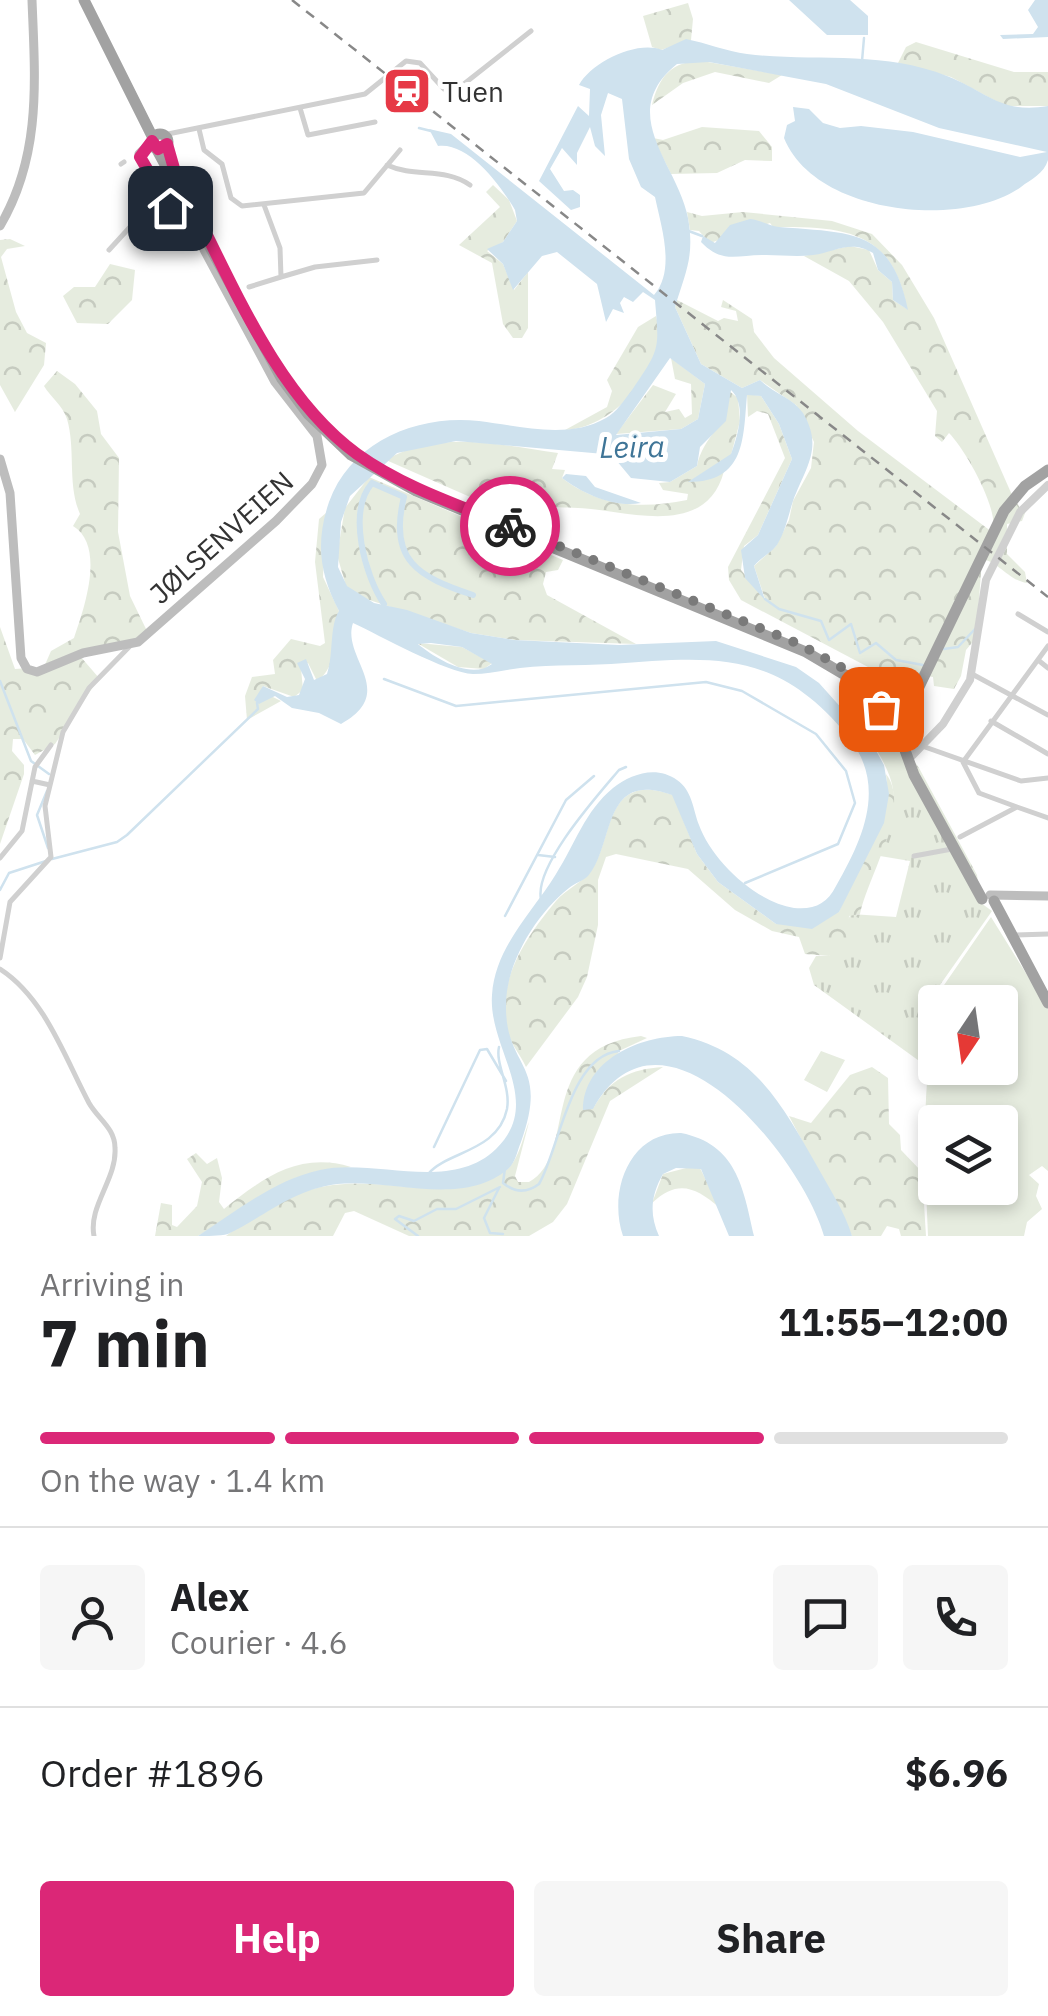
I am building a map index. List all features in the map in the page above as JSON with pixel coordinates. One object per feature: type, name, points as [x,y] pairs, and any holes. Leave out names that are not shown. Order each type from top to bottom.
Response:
[{"type":"highway","points":[[87,0],[279,367],[311,411],[353,453],[380,472],[799,644],[841,667],[897,714],[914,775],[958,842],[988,899]]},
{"type":"highway","points":[[897,714],[918,688],[993,532],[1015,496],[1048,470]]},
{"type":"highway","points":[[897,714],[920,695],[945,635]]},
{"type":"highway","points":[[870,695],[896,704],[909,700],[918,688]]},
{"type":"highway","points":[[870,695],[906,748],[1048,1003]]},
{"type":"main road","points":[[0,226],[14,200],[37,109],[32,0]]},
{"type":"main road","name":"JØLSENVEIEN","points":[[133,644],[276,521],[312,484],[323,462],[317,436],[280,390],[194,231],[159,195],[140,157],[158,142]]},
{"type":"main road","points":[[0,458],[10,493],[25,667],[45,671],[83,653],[133,644]]},
{"type":"main road","points":[[988,899],[1048,896]]},
{"type":"street","points":[[158,142],[189,131],[372,91],[411,60],[424,65],[444,89],[455,91],[532,31]]},
{"type":"street","points":[[300,108],[308,136],[376,122]]},
{"type":"street","points":[[199,129],[207,156],[225,168],[234,203],[264,205],[364,193],[400,150]]},
{"type":"street","points":[[387,165],[404,173],[457,176],[470,184]]},
{"type":"street","points":[[264,205],[280,248],[281,277]]},
{"type":"street","points":[[109,250],[130,227],[175,212]]},
{"type":"street","points":[[248,288],[315,267],[378,260]]},
{"type":"street","points":[[906,748],[931,736],[972,674],[980,600],[993,566],[1026,503],[1048,484]]},
{"type":"street","points":[[1018,614],[1048,632]]},
{"type":"street","name":"JØLSENVEIEN","points":[[0,958],[8,906],[51,857],[44,810],[62,735],[77,704],[133,644]]},
{"type":"street","points":[[962,762],[1048,646]]},
{"type":"street","points":[[1038,660],[1048,668]]},
{"type":"street","points":[[972,674],[1048,715]]},
{"type":"street","points":[[991,721],[1048,754]]},
{"type":"street","points":[[0,858],[23,828],[35,767],[51,746]]},
{"type":"street","points":[[925,748],[1021,780],[1048,778]]},
{"type":"street","points":[[962,762],[980,793],[1048,818]]},
{"type":"street","points":[[32,780],[50,785]]},
{"type":"street","points":[[914,856],[958,842],[1016,807]]},
{"type":"street","points":[[1048,934],[1015,940],[1048,993]]},
{"type":"street","points":[[0,969],[22,990],[61,1043],[91,1107],[113,1134],[115,1159],[92,1224],[94,1236]]},
{"type":"green space","points":[[688,3],[693,19],[691,40],[661,50],[652,47],[643,16]]},
{"type":"green space","points":[[916,42],[1014,72],[1048,72],[1048,106],[1005,106],[951,77],[898,63],[906,47]]},
{"type":"green space","points":[[702,61],[782,75],[769,83],[715,72],[683,83],[652,105],[668,72]]},
{"type":"green space","points":[[702,127],[759,131],[772,147],[772,161],[745,160],[717,173],[671,174],[653,138],[663,140]]},
{"type":"green space","points":[[493,185],[509,200],[517,221],[503,242],[487,251],[503,264],[514,290],[528,272],[528,328],[522,338],[513,338],[503,324],[492,263],[459,245],[500,207],[486,192]]},
{"type":"green space","points":[[687,212],[702,216],[743,212],[832,221],[872,234],[902,265],[934,318],[1012,495],[1020,508],[1027,508],[1022,521],[1007,524],[1007,554],[1025,572],[1027,583],[982,560],[976,638],[966,650],[954,689],[934,686],[933,677],[868,667],[741,600],[729,580],[728,567],[785,458],[768,414],[757,411],[748,417],[747,394],[761,396],[779,424],[792,459],[758,535],[744,546],[741,570],[765,599],[754,566],[776,546],[789,520],[793,501],[811,468],[814,442],[796,405],[760,380],[742,388],[701,364],[675,307],[677,300],[718,321],[738,321],[736,311],[721,307],[723,300],[752,319],[754,332],[774,358],[858,431],[992,532],[991,510],[980,481],[949,433],[942,442],[935,436],[937,411],[883,322],[849,281],[804,256],[850,246],[869,250],[878,270],[892,282],[893,300],[907,309],[890,263],[862,238],[822,228],[773,227],[770,223],[710,243],[699,231],[690,230]]},
{"type":"green space","points":[[10,239],[25,246],[7,249],[1,257],[16,312],[27,333],[46,343],[44,365],[15,412],[0,385],[0,240]]},
{"type":"green space","points":[[110,264],[135,270],[132,300],[108,324],[77,323],[63,296],[74,287],[95,287]]},
{"type":"green space","points":[[656,316],[655,355],[634,391],[602,418],[584,427],[565,430],[607,407],[612,391],[607,380],[638,327]]},
{"type":"green space","points":[[671,358],[705,384],[698,419],[681,429],[616,434],[653,385],[676,394],[665,412],[679,409],[685,418],[692,414],[691,384],[675,379]]},
{"type":"green space","points":[[57,371],[75,384],[97,411],[101,434],[119,458],[118,532],[130,596],[147,631],[144,637],[80,656],[99,678],[55,744],[35,755],[23,739],[13,739],[12,751],[24,765],[24,774],[0,844],[0,627],[15,669],[44,667],[51,651],[74,638],[90,579],[88,548],[83,535],[73,526],[80,514],[67,419],[44,386]]},
{"type":"green space","points":[[729,391],[738,398],[740,421],[731,455],[689,482],[724,471],[714,493],[700,506],[681,514],[639,515],[544,506],[509,498],[499,504],[502,511],[386,460],[406,450],[448,442],[514,446],[558,453],[552,469],[565,470],[562,478],[606,500],[638,505],[687,500],[688,494],[663,490],[659,483],[670,482],[697,466],[725,413]]},
{"type":"green space","points":[[369,477],[563,560],[558,570],[546,572],[543,584],[547,595],[636,644],[514,640],[471,633],[363,598],[346,586],[337,555],[345,508]]},
{"type":"green space","points":[[326,513],[323,577],[339,611],[329,667],[317,681],[308,663],[301,668],[303,690],[294,697],[263,686],[259,703],[271,696],[281,701],[247,720],[245,696],[252,677],[275,674],[273,660],[291,639],[320,646],[325,643],[315,562],[319,519]]},
{"type":"green space","points":[[417,643],[462,647],[492,663],[484,669],[458,667]]},
{"type":"green space","points":[[880,725],[890,727],[919,768],[977,875],[981,903],[992,911],[940,985],[918,985],[918,1060],[814,985],[809,968],[816,956],[829,956],[851,914],[896,917],[910,861],[880,856],[892,810],[893,788],[872,742]]},
{"type":"green space","points":[[886,774],[893,788],[894,804],[886,842],[860,914],[849,916],[848,941],[829,956],[805,954],[799,937],[772,931],[735,910],[688,869],[616,854],[606,857],[598,880],[598,925],[587,977],[578,997],[526,1067],[508,1033],[505,996],[509,979],[524,945],[545,915],[591,871],[622,800],[634,792],[650,790],[673,795],[697,854],[718,882],[776,924],[839,912],[879,829],[887,793]]},
{"type":"green space","points":[[991,917],[1048,1009],[1048,1171],[1042,1166],[1029,1175],[1039,1184],[1036,1196],[1042,1209],[1027,1222],[1024,1236],[928,1236],[927,1205],[1018,1205],[1018,1105],[926,1105],[928,1085],[1018,1085],[1018,985],[944,985]]},
{"type":"green space","points":[[641,1036],[647,1038],[619,1051],[593,1109],[606,1090],[622,1078],[663,1067],[610,1101],[567,1204],[553,1222],[529,1236],[409,1236],[354,1211],[345,1213],[333,1236],[226,1236],[267,1208],[312,1189],[365,1184],[448,1188],[487,1180],[510,1166],[529,1122],[515,1176],[518,1182],[529,1182],[544,1168],[553,1149],[572,1080],[585,1060],[607,1045]]},
{"type":"green space","points":[[821,1051],[845,1060],[827,1092],[804,1080]]},
{"type":"green space","points":[[872,1067],[888,1078],[889,1124],[900,1135],[901,1150],[918,1168],[918,1205],[924,1205],[926,1236],[901,1236],[899,1229],[887,1226],[881,1236],[852,1236],[789,1116],[811,1123],[850,1075]]},
{"type":"green space","points":[[196,1153],[207,1164],[217,1158],[222,1178],[219,1202],[224,1209],[267,1178],[298,1165],[332,1163],[351,1167],[295,1178],[198,1236],[155,1236],[161,1203],[172,1205],[172,1225],[177,1227],[197,1206],[202,1182],[187,1159]]},
{"type":"green space","points":[[700,1168],[720,1208],[694,1191],[678,1188],[652,1203],[663,1174]]},
{"type":"water","points":[[789,0],[850,0],[868,16],[868,35],[827,35]]},
{"type":"water","points":[[1035,0],[1048,0],[1048,37],[1003,39],[1000,35],[1033,34],[1038,27],[1028,10]]},
{"type":"water","name":"Leira","points":[[686,39],[747,54],[873,60],[922,68],[1006,104],[1048,106],[1048,160],[1040,173],[1021,187],[995,200],[963,208],[892,207],[857,198],[826,184],[801,164],[784,138],[787,125],[795,121],[793,107],[809,109],[823,123],[840,128],[861,126],[913,132],[1020,157],[1047,152],[939,128],[826,84],[709,62],[677,64],[659,83],[651,102],[656,140],[682,198],[690,232],[688,264],[675,307],[701,364],[742,388],[760,380],[799,408],[812,437],[810,458],[783,534],[754,566],[765,600],[745,578],[741,550],[758,535],[792,459],[779,424],[761,396],[747,395],[742,441],[731,466],[707,480],[688,482],[731,454],[740,412],[731,390],[726,421],[700,447],[697,466],[670,482],[631,478],[616,460],[604,454],[456,441],[397,453],[350,496],[341,522],[338,567],[347,586],[374,603],[407,610],[471,633],[514,640],[619,645],[716,641],[796,667],[819,683],[870,740],[884,765],[889,794],[884,823],[839,912],[812,929],[776,924],[718,882],[697,854],[672,795],[649,790],[633,792],[621,801],[614,814],[588,876],[545,911],[525,941],[511,973],[506,1005],[508,1026],[529,1080],[531,1096],[521,1142],[508,1169],[490,1181],[469,1187],[425,1189],[358,1183],[321,1187],[293,1197],[228,1234],[198,1236],[256,1197],[320,1170],[341,1167],[435,1172],[478,1162],[496,1149],[510,1131],[515,1112],[511,1074],[493,1015],[492,995],[500,961],[588,817],[620,783],[652,772],[677,780],[689,794],[705,839],[725,866],[765,898],[794,908],[814,907],[824,901],[856,848],[869,791],[859,753],[820,707],[794,686],[740,664],[680,660],[532,667],[473,674],[430,661],[353,623],[351,636],[367,687],[366,700],[358,712],[341,724],[319,713],[292,708],[275,696],[259,704],[254,700],[263,686],[287,697],[299,695],[305,679],[297,663],[306,659],[314,680],[327,674],[339,611],[327,585],[322,531],[339,481],[370,448],[389,436],[433,422],[479,421],[560,430],[591,425],[617,409],[648,365],[657,339],[655,300],[643,292],[633,302],[624,297],[620,303],[624,313],[613,309],[606,322],[597,284],[557,252],[542,256],[513,290],[503,264],[487,249],[503,242],[517,221],[515,210],[483,168],[461,151],[438,146],[429,129],[451,134],[654,295],[661,285],[666,261],[663,234],[655,197],[641,187],[629,159],[622,99],[608,93],[601,115],[605,156],[595,146],[590,127],[577,153],[577,165],[562,148],[550,169],[564,191],[573,190],[580,195],[580,207],[571,210],[539,181],[578,106],[589,116],[590,89],[579,85],[585,77],[627,51],[662,50]],"holes":[[[670,358],[705,384],[698,419],[681,429],[616,435]],[[418,644],[462,647],[492,664],[474,670],[454,666]]]},
{"type":"water","points":[[750,219],[864,240],[891,263],[908,310],[893,300],[892,282],[878,270],[873,253],[865,249],[850,247],[807,256],[731,257],[716,254],[701,242],[703,236],[715,243],[730,225]]},
{"type":"water","points":[[566,474],[586,476],[595,487],[641,503],[600,498],[562,478]]},
{"type":"water","points":[[682,1036],[729,1054],[764,1084],[804,1144],[852,1236],[824,1236],[789,1166],[760,1129],[727,1097],[691,1074],[656,1065],[622,1075],[593,1109],[583,1110],[593,1077],[617,1054],[649,1041]]},
{"type":"water","points":[[681,1133],[714,1147],[725,1157],[741,1184],[754,1236],[729,1236],[701,1169],[676,1168],[663,1174],[654,1197],[659,1236],[623,1236],[618,1201],[627,1168],[648,1142]]},
{"type":"waterway","points":[[862,61],[864,38]]},
{"type":"waterway","points":[[419,128],[431,131]]},
{"type":"waterway","points":[[686,230],[702,236]]},
{"type":"waterway","points":[[372,483],[404,497],[400,536],[412,563],[437,581],[473,595]]},
{"type":"waterway","points":[[372,483],[365,495],[360,527],[365,561],[384,604]]},
{"type":"waterway","points":[[765,599],[779,609],[821,621],[829,640],[851,624],[860,653],[876,643],[896,660],[923,665]]},
{"type":"waterway","points":[[944,649],[958,647],[976,628]]},
{"type":"waterway","points":[[384,679],[456,706],[706,682],[742,691],[816,734],[846,771],[855,803],[838,844],[745,883]]},
{"type":"waterway","points":[[0,681],[31,761],[49,774]]},
{"type":"waterway","points":[[52,859],[117,842],[127,835],[258,709],[257,703]]},
{"type":"waterway","points":[[541,899],[547,868],[569,831],[619,770],[626,767]]},
{"type":"waterway","points":[[505,916],[566,800],[594,776]]},
{"type":"waterway","points":[[47,791],[37,815],[48,848]]},
{"type":"waterway","points":[[538,855],[555,857]]},
{"type":"waterway","points":[[0,890],[9,873],[46,861]]},
{"type":"waterway","points":[[428,1174],[483,1142],[502,1123],[508,1101],[499,1047]]},
{"type":"waterway","points":[[434,1147],[480,1050],[487,1049],[506,1081]]},
{"type":"waterway","points":[[505,1168],[503,1183],[512,1189],[526,1190],[539,1184],[577,1086],[602,1057],[619,1051]]},
{"type":"waterway","points":[[418,1236],[395,1219],[399,1216],[414,1221],[437,1209],[456,1209],[500,1187]]},
{"type":"waterway","points":[[499,1188],[484,1218],[490,1233],[503,1234]]},
{"type":"railway","points":[[292,0],[1048,597]]},
{"type":"way so far","points":[[510,526],[799,644],[854,676],[880,703],[893,710],[890,716],[881,709]]},
{"type":"place","name":"Tuen","points":[[407,91]]},
{"type":"route","points":[[170,208],[140,157],[152,141],[158,149],[167,144],[175,172],[270,351],[317,417],[334,435],[382,470],[510,526]]}]
